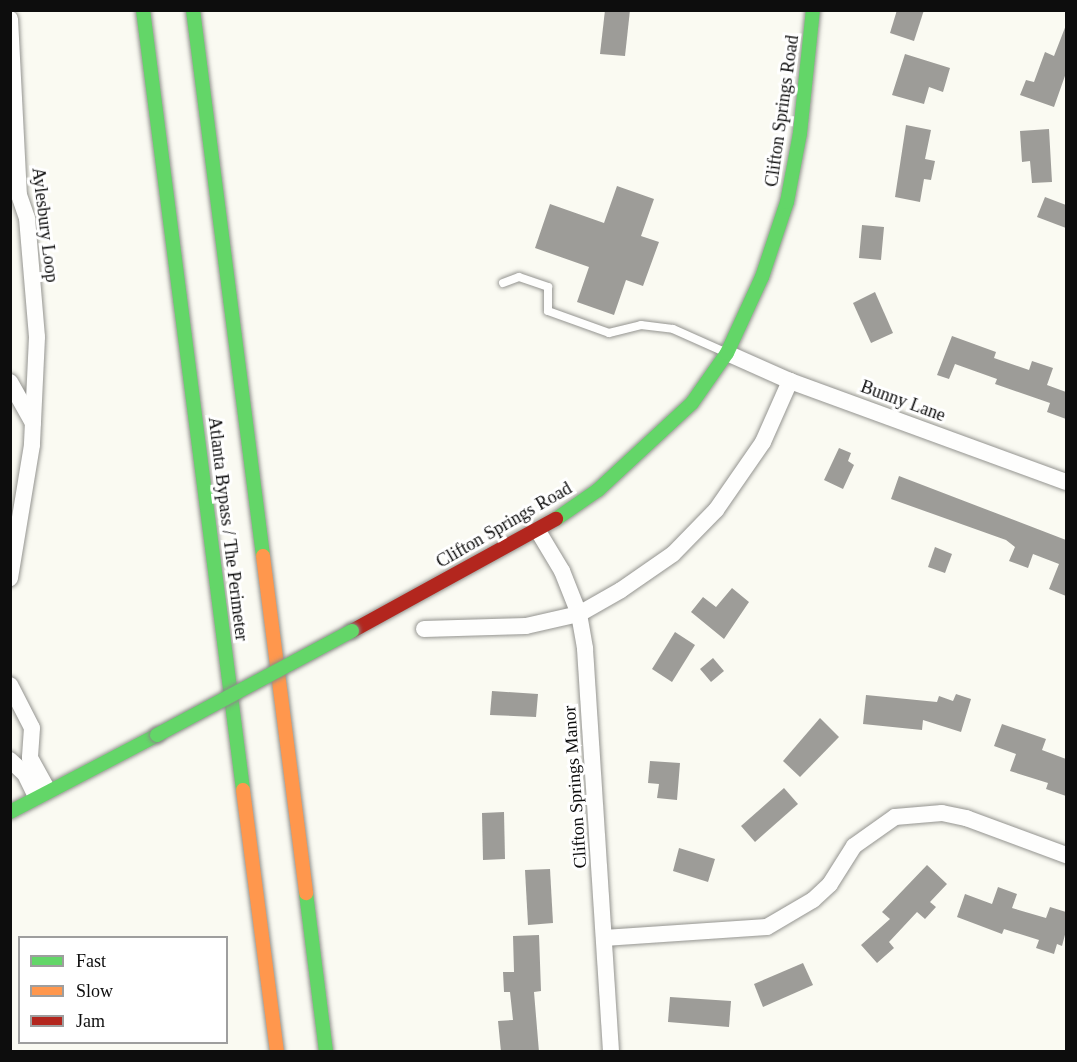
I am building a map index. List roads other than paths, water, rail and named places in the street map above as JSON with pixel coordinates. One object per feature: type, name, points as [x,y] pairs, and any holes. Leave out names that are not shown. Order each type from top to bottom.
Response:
[{"type":"main road","name":"Atlanta Bypass / The Perimeter","points":[[143,10],[277,1052]]},
{"type":"main road","name":"Atlanta Bypass / The Perimeter","points":[[193,10],[326,1052]]},
{"type":"main road","name":"Clifton Springs Road","points":[[10,812],[537,531],[598,490],[647,448],[692,403],[727,353],[762,277],[787,202],[801,133],[813,10]]},
{"type":"street","name":"Aylesbury Loop","points":[[10,19],[15,195],[27,219],[37,337],[33,424],[10,578]]},
{"type":"street","name":"Bunny Lane","points":[[727,353],[790,381],[1066,482]]},
{"type":"street","points":[[424,629],[526,626],[579,614],[673,554],[716,510],[763,442],[790,381]]},
{"type":"street","points":[[10,382],[33,424]]},
{"type":"street","name":"Clifton Springs Manor","points":[[537,531],[562,571],[579,614],[585,649],[611,1052]]},
{"type":"street","points":[[11,687],[32,728],[30,758],[42,794]]},
{"type":"street","points":[[10,760],[42,794]]},
{"type":"street","points":[[604,938],[744,932],[767,927],[813,900],[830,884],[854,846],[895,817],[920,813],[958,816],[1066,855]]},
{"type":"lane","points":[[503,283],[519,277],[548,287],[548,311],[609,333],[640,326],[673,329],[727,353]]}]
